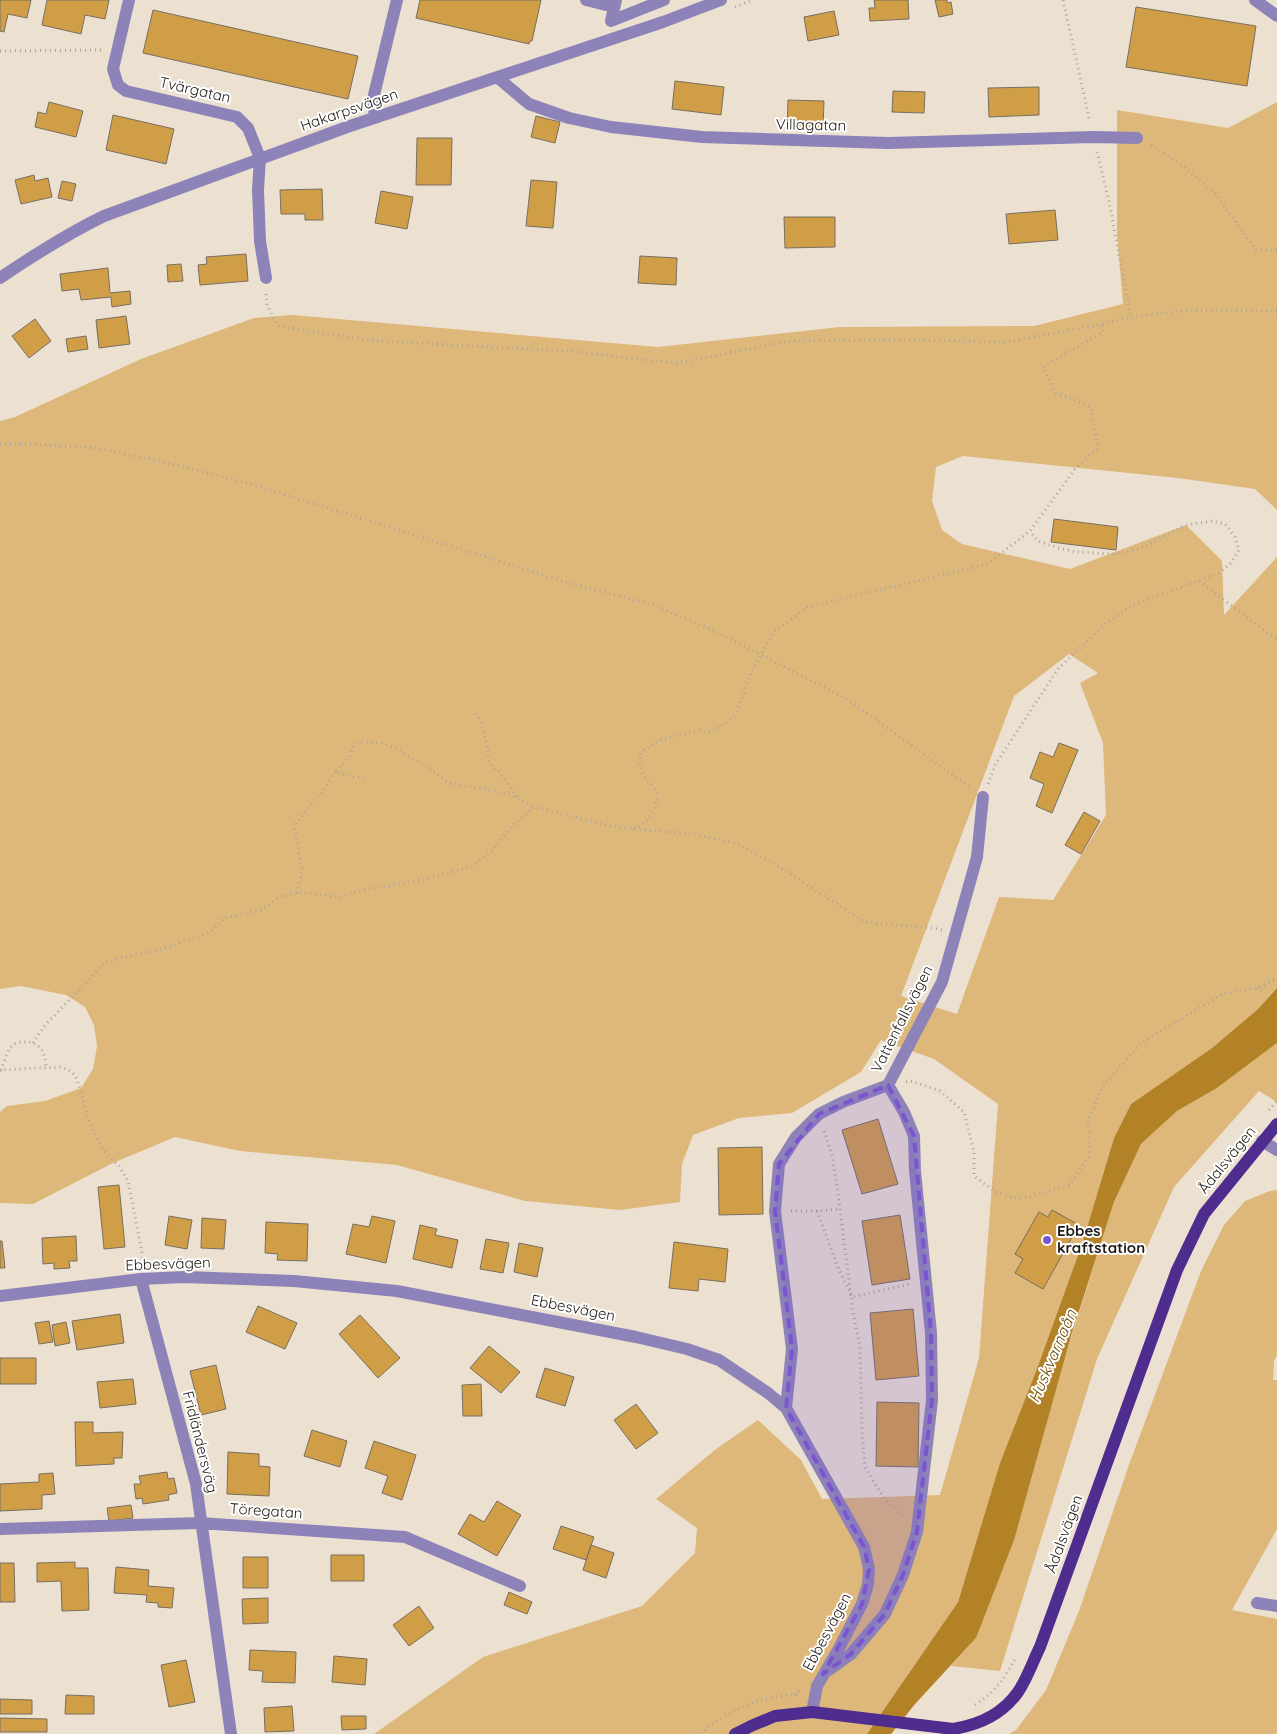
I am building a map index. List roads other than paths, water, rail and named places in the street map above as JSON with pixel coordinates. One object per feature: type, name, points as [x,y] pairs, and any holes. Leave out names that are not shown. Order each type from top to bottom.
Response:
[{"type":"main road","name":"Ådalsvägen","points":[[735,1734],[775,1716],[812,1712],[953,1729],[970,1726],[994,1716],[1018,1692],[1040,1647],[1184,1254],[1204,1214],[1277,1124]]},
{"type":"street","name":"Tvärgatan","points":[[129,0],[113,69],[118,84],[126,91],[237,117],[248,128],[260,158]]},
{"type":"street","points":[[375,118],[373,100],[397,0]]},
{"type":"street","points":[[586,0],[615,4],[612,21],[664,0]]},
{"type":"street","points":[[1255,0],[1277,16]]},
{"type":"street","name":"Hakarpsvägen","points":[[0,278],[73,231],[104,216],[260,158],[663,22],[717,1]]},
{"type":"street","name":"Villagatan","points":[[497,77],[529,104],[568,118],[611,127],[702,137],[888,143],[1092,134],[1137,138]]},
{"type":"street","points":[[260,158],[258,190],[260,241],[266,278]]},
{"type":"street","name":"Vattenfallsvägen","points":[[786,1408],[792,1349],[775,1211],[779,1164],[796,1137],[818,1114],[842,1102],[888,1085],[942,982],[977,857],[984,797]]},
{"type":"street","points":[[823,1674],[851,1654],[885,1614],[903,1575],[917,1532],[932,1400],[931,1333],[915,1171],[914,1136],[904,1112],[888,1085]]},
{"type":"street","points":[[1262,1141],[1277,1150]]},
{"type":"street","name":"Ebbesvägen","points":[[0,1296],[184,1276],[294,1282],[397,1291],[636,1337],[687,1349],[718,1360],[768,1393],[786,1408],[864,1547],[869,1570],[868,1584],[862,1604],[817,1686],[812,1712]]},
{"type":"street","name":"Fridländersväg","points":[[144,1279],[196,1484],[231,1734]]},
{"type":"street","name":"Töregatan","points":[[0,1529],[200,1523],[405,1537],[520,1586]]},
{"type":"street","points":[[1256,1603],[1277,1606]]},
{"type":"water","name":"Huskvarnaån","points":[[1277,988],[1277,1043],[1217,1088],[1177,1111],[1141,1144],[1114,1202],[1071,1336],[1014,1540],[976,1638],[915,1704],[891,1734],[867,1734],[958,1602],[1000,1463],[1038,1366],[1082,1244],[1114,1138],[1131,1104],[1212,1048],[1258,1009]]},
{"type":"place","name":"Ebbes kraftstation","points":[[1047,1240]]}]
